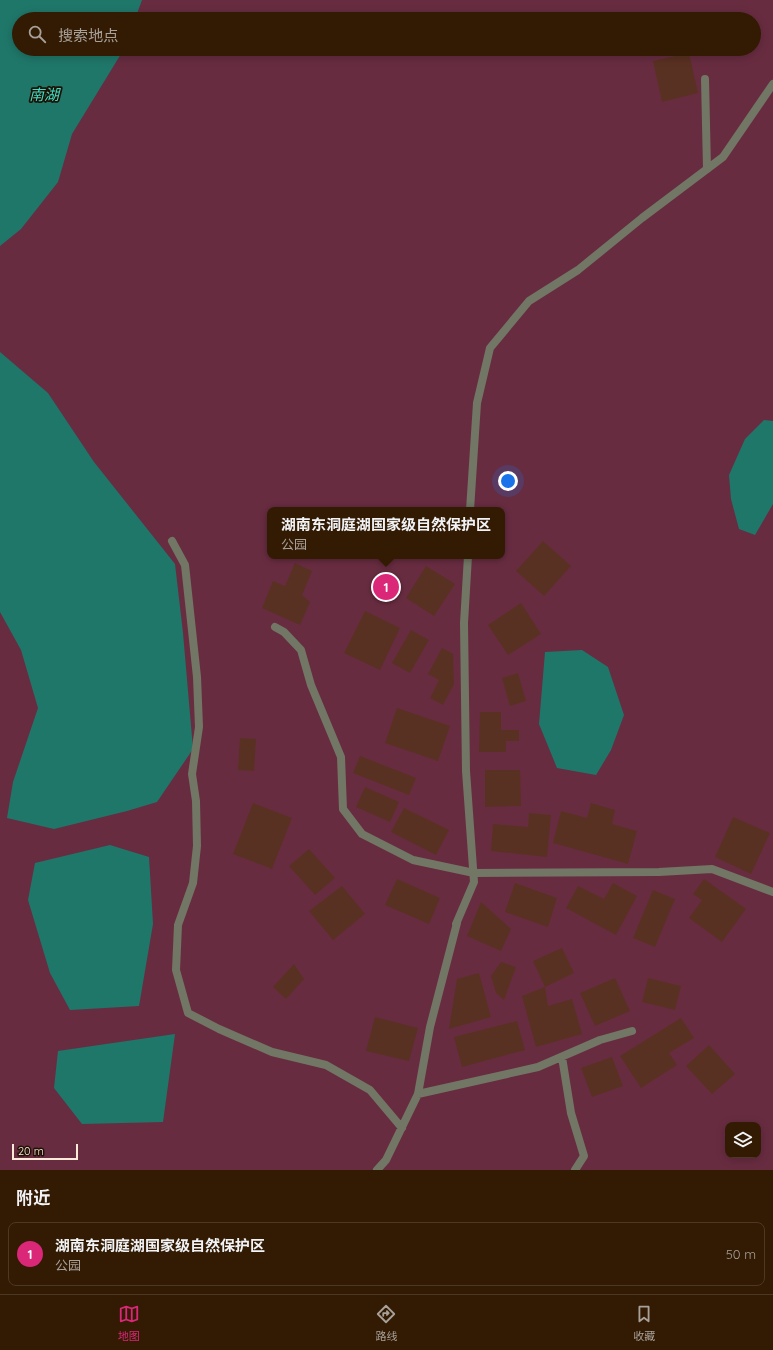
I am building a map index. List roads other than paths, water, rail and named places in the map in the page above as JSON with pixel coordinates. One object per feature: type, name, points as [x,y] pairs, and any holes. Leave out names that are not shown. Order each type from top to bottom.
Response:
[{"type":"street","points":[[705,79],[707,169]]},
{"type":"street","points":[[470,507],[477,403],[490,348],[529,301],[578,270],[642,218],[723,157],[773,84]]},
{"type":"street","points":[[172,542],[185,564],[198,691],[199,727],[192,774],[196,802],[197,846],[192,883],[178,925],[176,970],[188,1013],[219,1029],[272,1052],[326,1065],[370,1090],[402,1128]]},
{"type":"street","points":[[378,1170],[386,1160],[418,1094],[430,1027],[457,923],[456,924],[474,882],[466,764],[464,623],[468,559]]},
{"type":"street","points":[[275,627],[284,632],[301,650],[311,685],[341,757],[343,809],[362,834],[413,860],[474,873],[659,872],[712,869],[773,892]]},
{"type":"street","points":[[418,1094],[538,1067],[600,1040],[632,1032]]},
{"type":"street","points":[[562,1057],[571,1113],[584,1156],[575,1170]]},
{"type":"water","name":"南湖","points":[[0,0],[142,0],[138,12],[12,12],[12,56],[120,56],[72,134],[58,182],[21,229],[0,246]]},
{"type":"water","points":[[0,352],[48,393],[94,462],[175,564],[183,633],[193,749],[157,802],[54,829],[7,818],[13,782],[38,708],[21,650],[0,612]]},
{"type":"water","points":[[764,420],[773,421],[773,504],[755,535],[739,529],[731,499],[729,475],[745,439]]},
{"type":"water","points":[[582,650],[608,667],[624,715],[611,750],[596,775],[557,768],[539,724],[545,652]]},
{"type":"water","points":[[110,845],[149,857],[153,924],[139,1006],[70,1010],[50,973],[28,900],[35,863]]},
{"type":"water","points":[[175,1034],[163,1122],[82,1124],[54,1088],[58,1051]]},
{"type":"place","name":"湖南东洞庭湖国家级自然保护区","points":[[386,587]]}]
